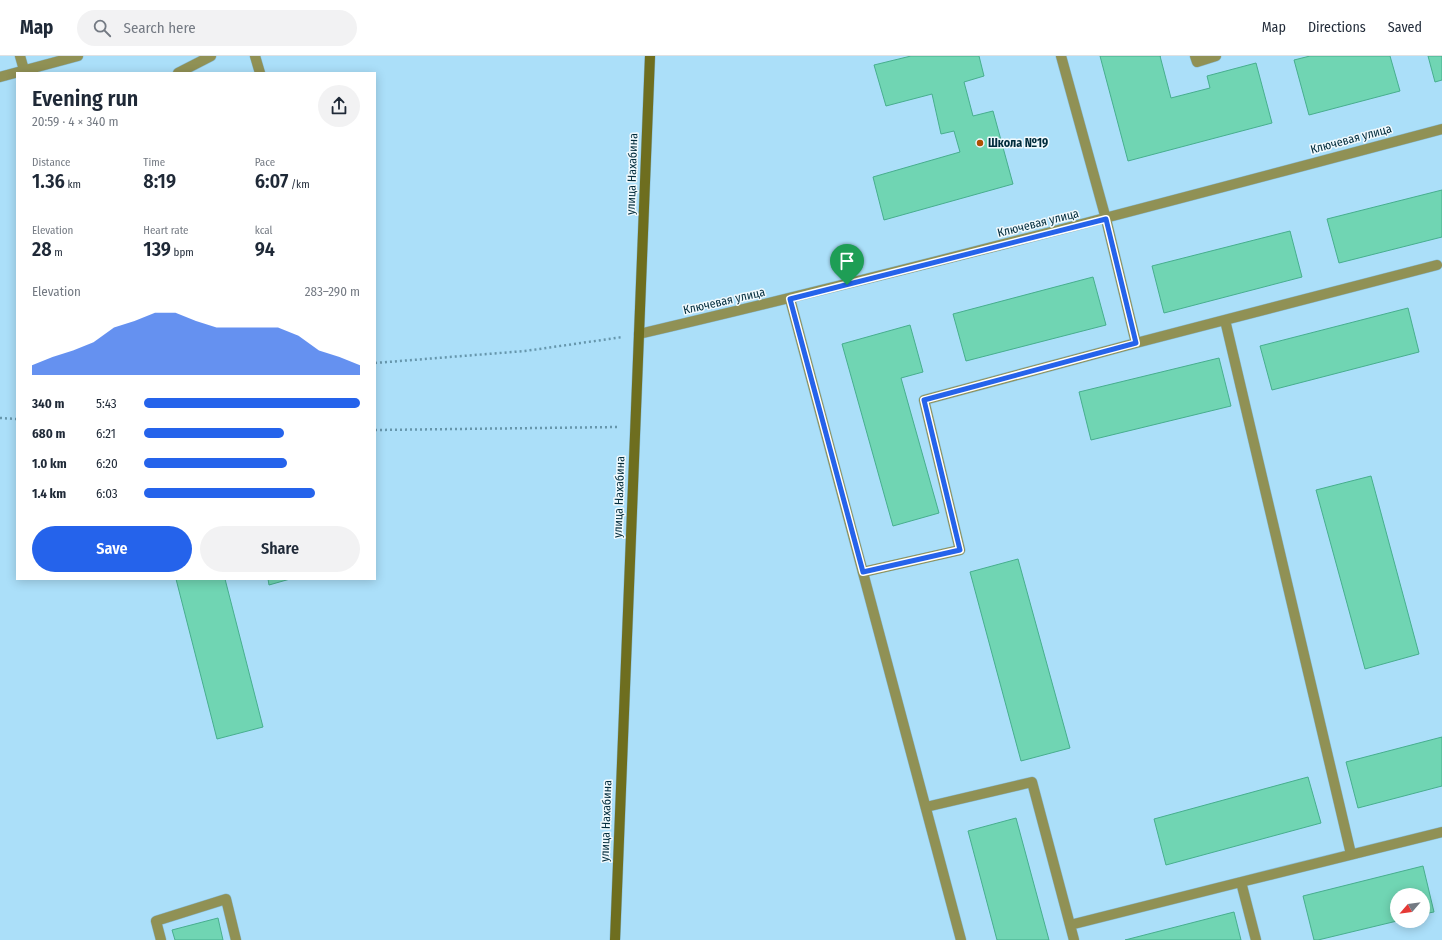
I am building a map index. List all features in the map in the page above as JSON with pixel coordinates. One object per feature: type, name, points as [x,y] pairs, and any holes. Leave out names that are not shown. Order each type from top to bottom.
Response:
[{"type":"main road","name":"улица Нахабина","points":[[615,940],[650,56]]},
{"type":"street","points":[[20,56],[24,70]]},
{"type":"street","points":[[17,72],[78,56]]},
{"type":"street","points":[[182,72],[197,68],[211,56]]},
{"type":"street","points":[[255,56],[260,72]]},
{"type":"street","points":[[1061,56],[1106,219],[1136,343]]},
{"type":"street","points":[[1195,56],[1197,62],[1216,56]]},
{"type":"street","points":[[0,77],[16,72]]},
{"type":"street","name":"Ключевая улица","points":[[639,334],[790,299],[1106,219],[1442,128]]},
{"type":"street","points":[[863,572],[960,550],[924,400],[1437,265]]},
{"type":"street","points":[[790,299],[961,940]]},
{"type":"street","points":[[1224,320],[1351,854]]},
{"type":"street","points":[[926,807],[1032,782],[1074,940]]},
{"type":"street","points":[[1070,925],[1442,832]]},
{"type":"street","points":[[1241,882],[1256,940]]},
{"type":"street","points":[[161,940],[156,921],[226,899],[236,940]]},
{"type":"path","points":[[376,363],[525,350],[639,334]]},
{"type":"path","points":[[0,418],[16,419]]},
{"type":"path","points":[[376,430],[635,427]]},
{"type":"building","name":"Школа №19","points":[[911,56],[979,56],[984,76],[964,82],[973,116],[993,111],[1013,184],[884,220],[873,177],[960,152],[954,131],[941,134],[932,94],[886,106],[874,65]]},
{"type":"building","points":[[1100,56],[1160,56],[1171,98],[1210,88],[1207,76],[1256,63],[1272,123],[1128,161]]},
{"type":"building","points":[[1310,56],[1390,56],[1400,91],[1309,115],[1294,60]]},
{"type":"building","points":[[1428,56],[1442,56],[1442,80],[1435,82]]},
{"type":"building","points":[[1442,190],[1442,237],[1339,263],[1327,219]]},
{"type":"building","points":[[1290,231],[1302,277],[1164,313],[1152,266]]},
{"type":"building","points":[[1093,277],[1106,325],[966,361],[953,314]]},
{"type":"building","points":[[1408,308],[1419,352],[1272,390],[1260,346]]},
{"type":"building","points":[[910,325],[923,372],[901,378],[939,513],[893,526],[842,344]]},
{"type":"building","points":[[1219,358],[1231,406],[1091,440],[1079,392]]},
{"type":"building","points":[[1371,476],[1419,654],[1365,669],[1316,490]]},
{"type":"building","points":[[1018,559],[1070,748],[1021,761],[970,572]]},
{"type":"building","points":[[176,580],[225,580],[263,727],[217,739]]},
{"type":"building","points":[[268,580],[286,580],[269,585]]},
{"type":"building","points":[[1442,737],[1442,786],[1358,808],[1346,762]]},
{"type":"building","points":[[1308,777],[1321,823],[1166,865],[1154,819]]},
{"type":"building","points":[[1016,818],[1049,940],[997,940],[968,831]]},
{"type":"building","points":[[1423,866],[1428,888],[1390,888],[1390,923],[1318,940],[1314,940],[1303,896]]},
{"type":"building","points":[[1430,895],[1434,912],[1430,913]]},
{"type":"building","points":[[1234,912],[1241,940],[1125,940]]},
{"type":"building","points":[[218,918],[223,940],[175,940],[172,930]]},
{"type":"place","name":"Школа №19","points":[[980,143]]},
{"type":"route","points":[[1106,219],[1136,343],[924,400],[960,550],[863,572],[790,299],[847,285],[1106,219]]}]
